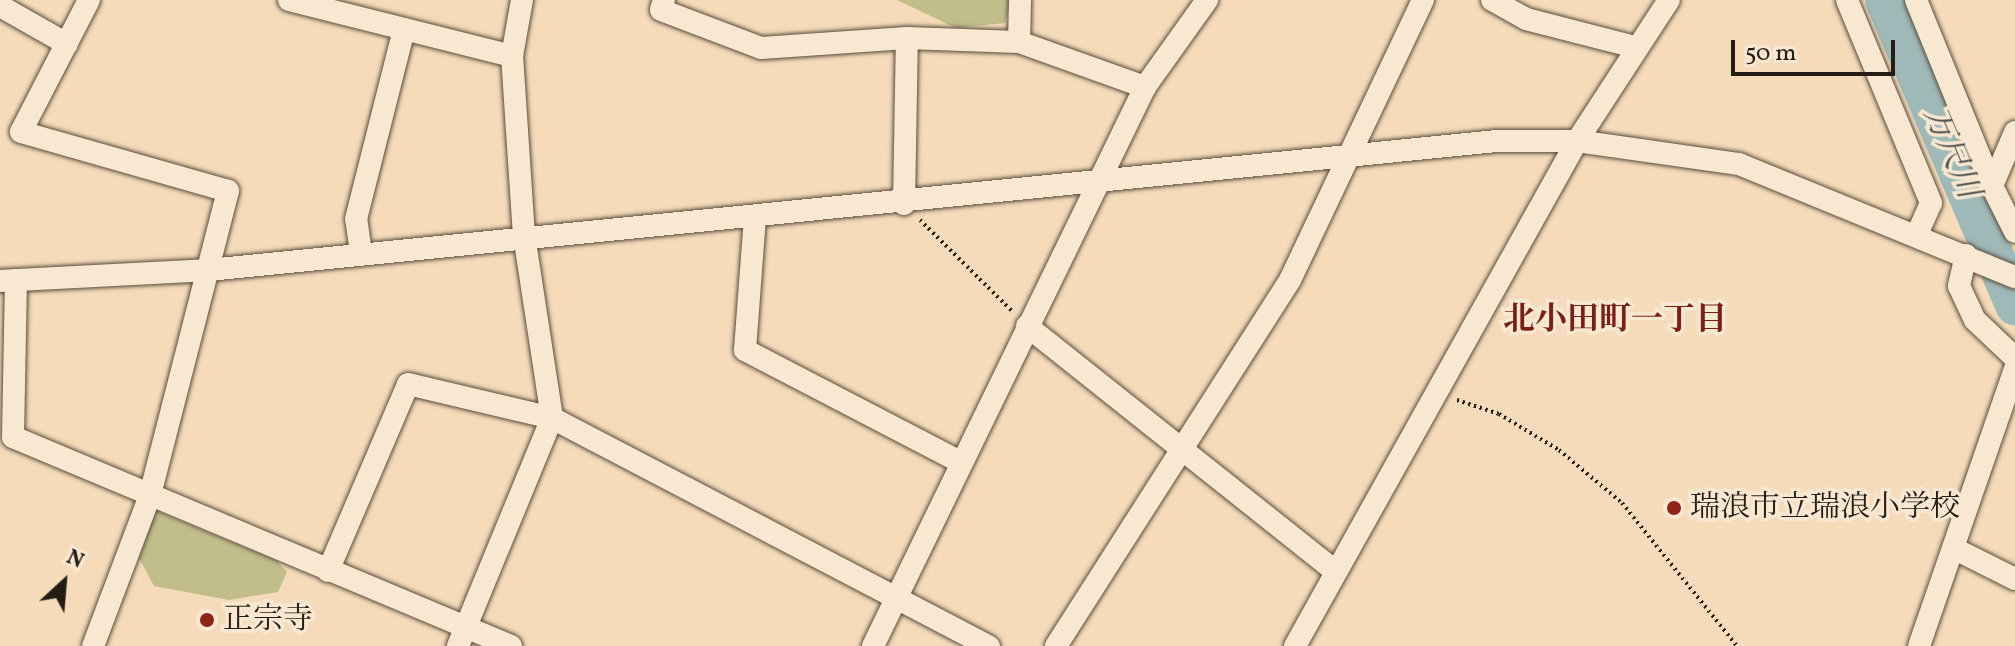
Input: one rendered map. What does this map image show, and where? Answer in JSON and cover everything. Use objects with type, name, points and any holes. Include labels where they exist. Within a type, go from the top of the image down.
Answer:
[{"type":"street","points":[[89,0],[67,44],[11,130],[228,191],[149,498],[93,646]]},
{"type":"street","points":[[289,0],[512,56]]},
{"type":"street","points":[[462,637],[552,418],[524,236],[512,56],[522,0]]},
{"type":"street","points":[[664,0],[661,10],[761,48],[907,38],[1019,42],[1145,87]]},
{"type":"street","points":[[1019,42],[1020,0]]},
{"type":"street","points":[[873,646],[890,599],[1145,87],[1207,0]]},
{"type":"street","points":[[1056,646],[1290,280],[1342,160],[1423,0]]},
{"type":"street","points":[[1492,0],[1526,19],[1635,47]]},
{"type":"street","points":[[1295,646],[1577,141],[1635,47],[1669,0]]},
{"type":"street","points":[[1847,0],[1931,203],[1917,234]]},
{"type":"street","points":[[1916,0],[1992,186],[2015,232]]},
{"type":"street","points":[[0,6],[67,44]]},
{"type":"street","points":[[361,253],[356,219],[404,29]]},
{"type":"street","points":[[904,204],[907,38]]},
{"type":"street","points":[[1992,186],[2015,132]]},
{"type":"street","points":[[511,646],[462,637],[328,571],[149,498],[13,437],[8,280],[209,270],[524,236],[1095,186],[1496,141],[1577,141],[1739,164],[1917,234],[2015,277]]},
{"type":"street","points":[[755,217],[745,350],[960,462]]},
{"type":"street","points":[[1966,255],[1959,286],[1975,320],[2015,358]]},
{"type":"street","points":[[1027,326],[1335,571]]},
{"type":"street","points":[[1919,646],[2015,369]]},
{"type":"street","points":[[328,571],[408,384],[552,418],[890,599],[989,646]]},
{"type":"street","points":[[1953,548],[2015,579]]},
{"type":"path","points":[[904,204],[1027,326]]},
{"type":"path","points":[[1436,393],[1499,414],[1580,467],[1622,503],[1737,646]]},
{"type":"shaded area","points":[[897,0],[1011,0],[1005,23],[956,28]]},
{"type":"shaded area","points":[[154,510],[277,561],[287,572],[278,592],[229,600],[154,586],[139,558]]},
{"type":"waterway","name":"万尺川","points":[[1885,0],[2015,305]]},
{"type":"place","name":"瑞浪市立瑞浪小学校","points":[[1674,508]]},
{"type":"place","name":"正宗寺","points":[[207,620]]},
{"type":"district","name":"北小田町一丁目","points":[[1615,321]]}]
